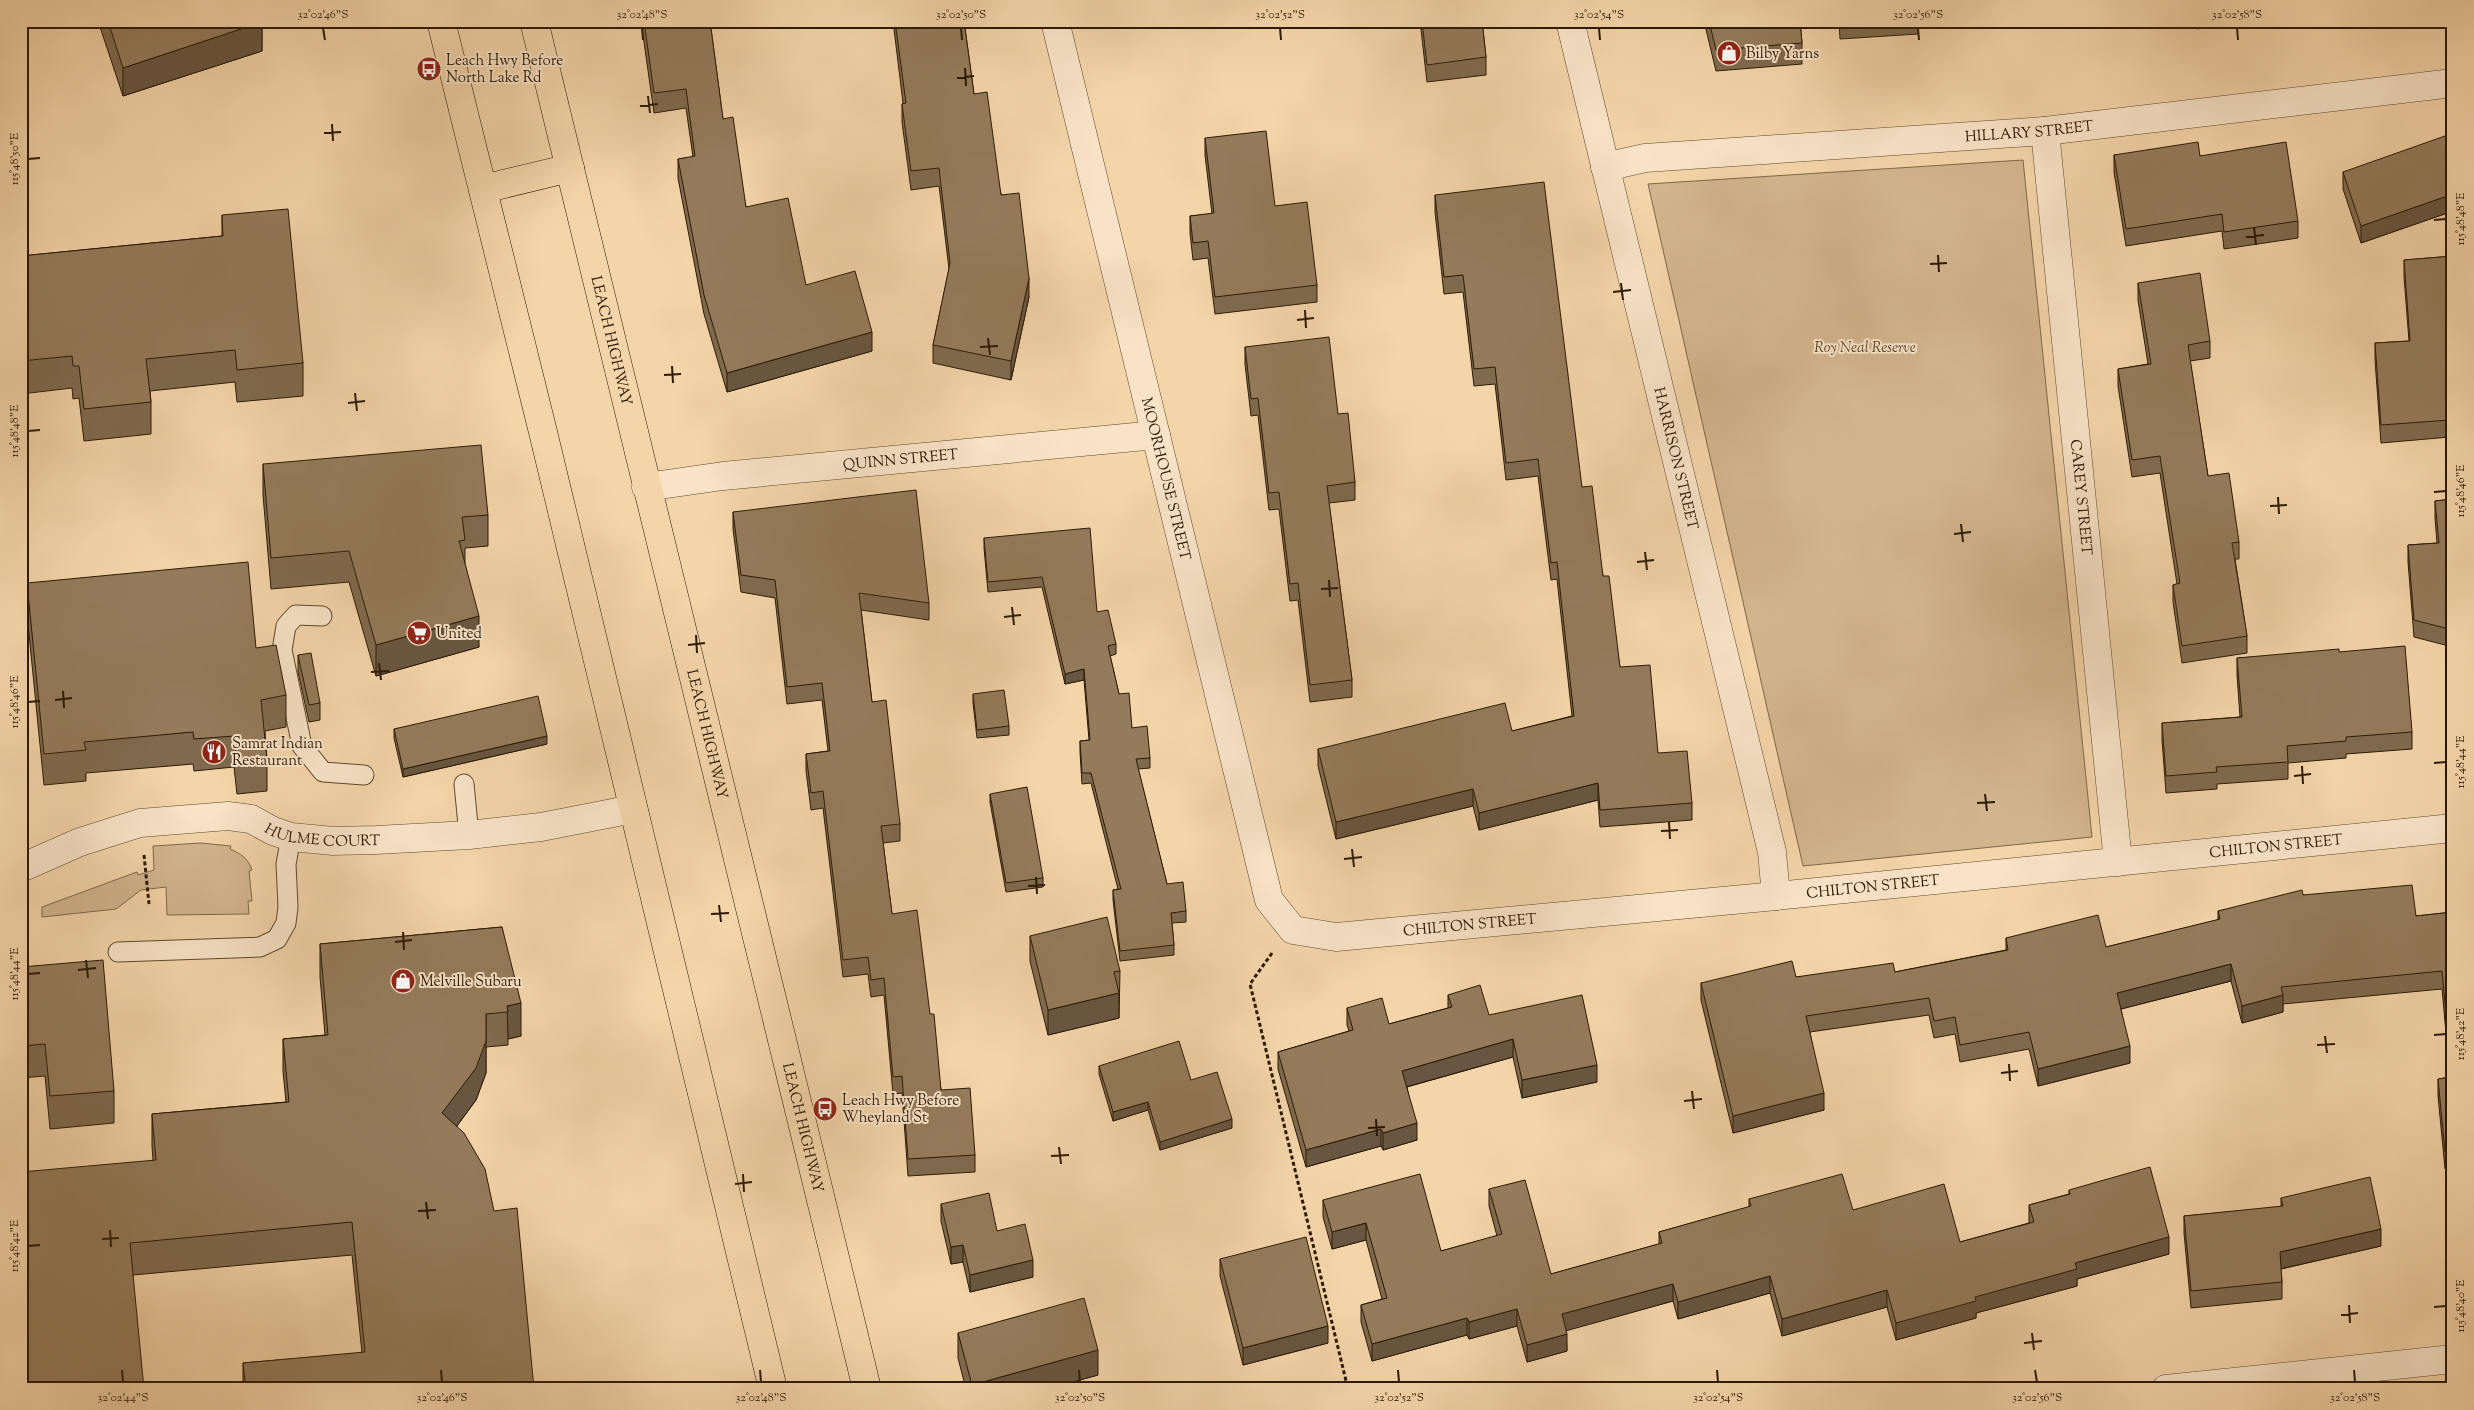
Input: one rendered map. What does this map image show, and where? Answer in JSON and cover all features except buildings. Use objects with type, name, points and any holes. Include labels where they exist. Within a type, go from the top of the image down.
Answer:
[{"type":"highway","points":[[442,21],[773,1389]]},
{"type":"highway","name":"LEACH HIGHWAY","points":[[534,21],[867,1389]]},
{"type":"highway","points":[[483,189],[570,168]]},
{"type":"street","name":"MOORHOUSE STREET","points":[[1055,21],[1269,900],[1293,930]]},
{"type":"street","name":"HARRISON STREET","points":[[1570,21],[1772,852],[1776,896]]},
{"type":"street","name":"HILLARY STREET","points":[[1605,167],[1645,158],[2045,131],[2453,83]]},
{"type":"street","name":"CAREY STREET","points":[[2045,131],[2118,862]]},
{"type":"street","name":"QUINN STREET","points":[[646,487],[723,476],[1156,435]]},
{"type":"street","name":"HULME COURT","points":[[21,868],[80,842],[140,823],[228,816],[251,819],[273,831],[291,837],[333,841],[376,840],[469,835],[542,827],[633,809]]},
{"type":"street","name":"CHILTON STREET","points":[[1293,930],[1336,937],[1776,896],[2453,828]]},
{"type":"street","points":[[2166,1389],[2453,1359]]},
{"type":"lane","points":[[322,616],[296,615],[286,626],[284,634],[282,650],[302,746],[323,772],[364,776]]},
{"type":"lane","points":[[464,784],[469,835]]},
{"type":"lane","points":[[118,952],[260,947],[278,939],[288,913],[286,864],[291,837]]},
{"type":"path","points":[[144,860],[148,904]]},
{"type":"path","points":[[1293,930],[1267,958],[1250,984],[1348,1389]]},
{"type":"green space","name":"Roy Neal Reserve","points":[[2023,160],[2092,837],[1803,866],[1648,184]]},
{"type":"green space","points":[[201,843],[231,846],[230,849],[246,859],[252,870],[249,871],[252,901],[248,901],[249,914],[167,915],[166,887],[141,890],[116,909],[42,917],[42,907],[137,872],[138,875],[154,870],[153,846]]},
{"type":"place","name":"Bilby Yarns","points":[[1729,53]]},
{"type":"place","name":"Leach Hwy Before North Lake Rd","points":[[429,69]]},
{"type":"place","name":"United","points":[[419,633]]},
{"type":"place","name":"Samrat Indian Restaurant","points":[[214,752]]},
{"type":"place","name":"Melville Subaru","points":[[403,981]]},
{"type":"place","name":"Leach Hwy Before Wheyland St","points":[[825,1109]]}]
